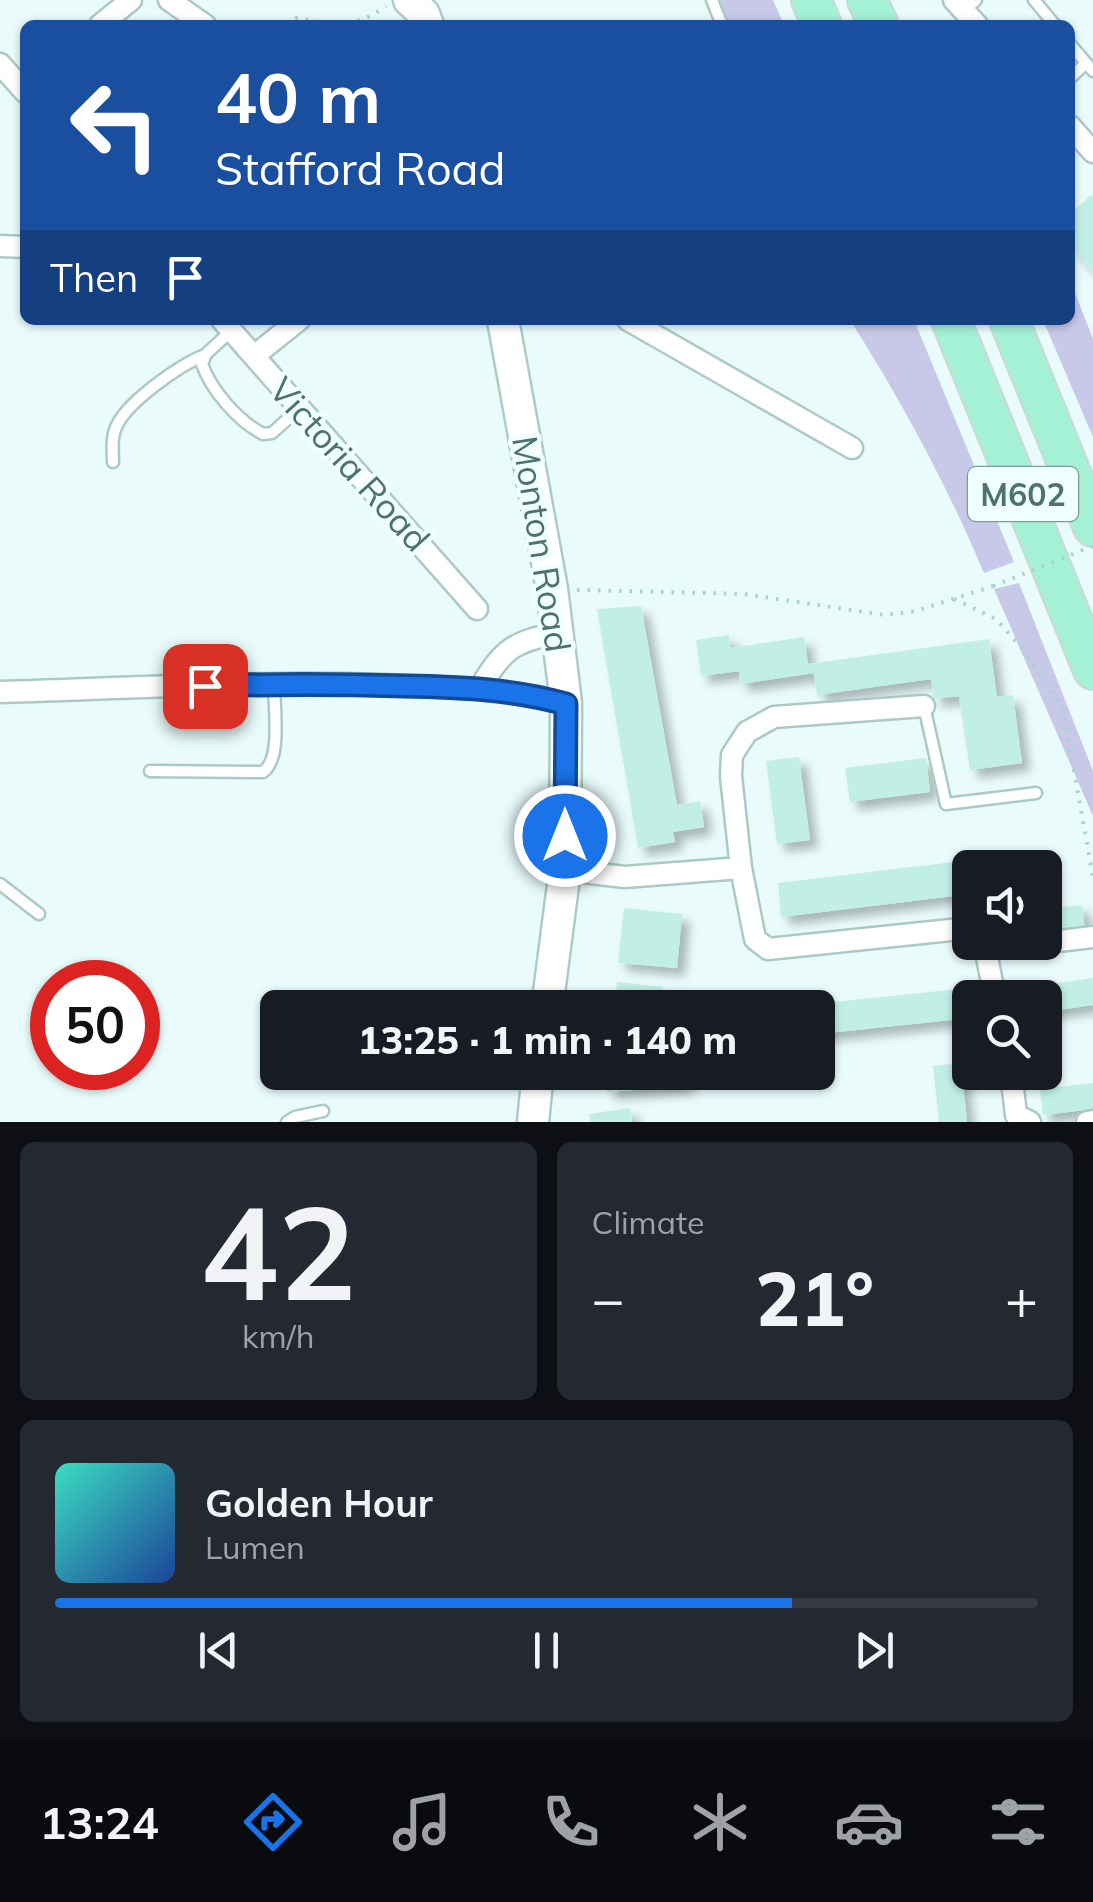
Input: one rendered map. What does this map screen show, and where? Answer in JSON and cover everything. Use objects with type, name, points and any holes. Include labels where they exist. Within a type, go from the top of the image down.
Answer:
[{"type":"highway","name":"M602","points":[[953,325],[1093,670]]},
{"type":"highway","name":"M602","points":[[1011,325],[1093,528]]},
{"type":"main road","name":"Monton Road","points":[[504,325],[552,589],[566,704],[565,870],[549,990]]},
{"type":"main road","points":[[533,1122],[536,1090]]},
{"type":"street","points":[[106,20],[131,0]]},
{"type":"street","points":[[169,0],[198,20]]},
{"type":"street","points":[[0,64],[20,86]]},
{"type":"street","points":[[1075,132],[1093,152]]},
{"type":"street","name":"Victoria Road","points":[[227,325],[478,608]]},
{"type":"street","points":[[254,356],[293,325]]},
{"type":"street","points":[[637,325],[852,448]]},
{"type":"street","points":[[480,688],[496,660],[522,640],[559,633]]},
{"type":"street","points":[[0,692],[274,684],[480,688],[566,704]]},
{"type":"street","points":[[924,706],[774,717],[747,732],[732,755],[731,776],[741,868],[755,940],[768,950],[952,930]]},
{"type":"street","points":[[565,870],[626,877],[741,868]]},
{"type":"street","points":[[1062,941],[1093,937]]},
{"type":"street","points":[[1013,1090],[1016,1115],[1030,1122]]},
{"type":"lane","points":[[1034,0],[1050,20]]},
{"type":"lane","points":[[227,325],[206,354],[202,364],[206,377],[252,428],[263,434],[272,433],[300,408]]},
{"type":"lane","points":[[113,462],[115,427],[124,414],[175,370],[206,354]]},
{"type":"lane","points":[[150,771],[263,772],[270,768],[274,754],[274,684]]},
{"type":"lane","points":[[924,706],[946,804],[1036,793]]},
{"type":"lane","points":[[1,888],[39,914]]},
{"type":"lane","points":[[287,1122],[323,1111]]},
{"type":"path","points":[[366,20],[394,0]]},
{"type":"path","points":[[552,589],[744,594],[885,615],[916,611],[954,599],[1093,546]]},
{"type":"path","points":[[954,599],[996,619],[1026,654],[1063,710],[1093,877]]},
{"type":"shaded area","points":[[720,0],[773,0],[782,20],[727,20]]},
{"type":"shaded area","points":[[1075,293],[1093,339],[1093,437],[1045,325],[1075,325]]},
{"type":"shaded area","points":[[853,325],[916,325],[1014,562],[984,573],[955,508]]},
{"type":"shaded area","points":[[1019,583],[1093,771],[1093,816],[994,589]]},
{"type":"building","points":[[1093,197],[1093,271],[1075,251],[1075,209]]},
{"type":"building","points":[[641,606],[677,805],[700,801],[704,827],[673,832],[675,842],[638,848],[597,609]]},
{"type":"building","points":[[729,635],[730,648],[804,637],[808,664],[989,639],[997,697],[1013,695],[1022,763],[970,770],[959,696],[934,699],[931,679],[817,695],[814,673],[740,684],[739,671],[701,676],[696,640]]},
{"type":"building","points":[[799,757],[810,840],[777,844],[766,761]]},
{"type":"building","points":[[926,758],[930,792],[850,802],[845,768]]},
{"type":"building","points":[[952,862],[952,896],[781,917],[778,883]]},
{"type":"building","points":[[1082,905],[1085,929],[1062,932],[1062,907]]},
{"type":"building","points":[[624,908],[682,914],[677,968],[618,963]]},
{"type":"building","points":[[1093,978],[1093,1005],[1062,1010],[1062,982]]},
{"type":"building","points":[[617,982],[662,987],[662,990],[616,990]]},
{"type":"building","points":[[952,990],[952,1020],[835,1032],[835,1002]]},
{"type":"building","points":[[952,1064],[952,1090],[964,1090],[967,1122],[939,1122],[933,1066]]},
{"type":"building","points":[[1093,1083],[1093,1109],[1043,1115],[1040,1090],[1062,1090],[1062,1087]]},
{"type":"building","points":[[630,1108],[632,1122],[591,1122],[589,1114]]},
{"type":"route","points":[[205,686],[313,683],[480,688],[566,704],[565,836]]}]
